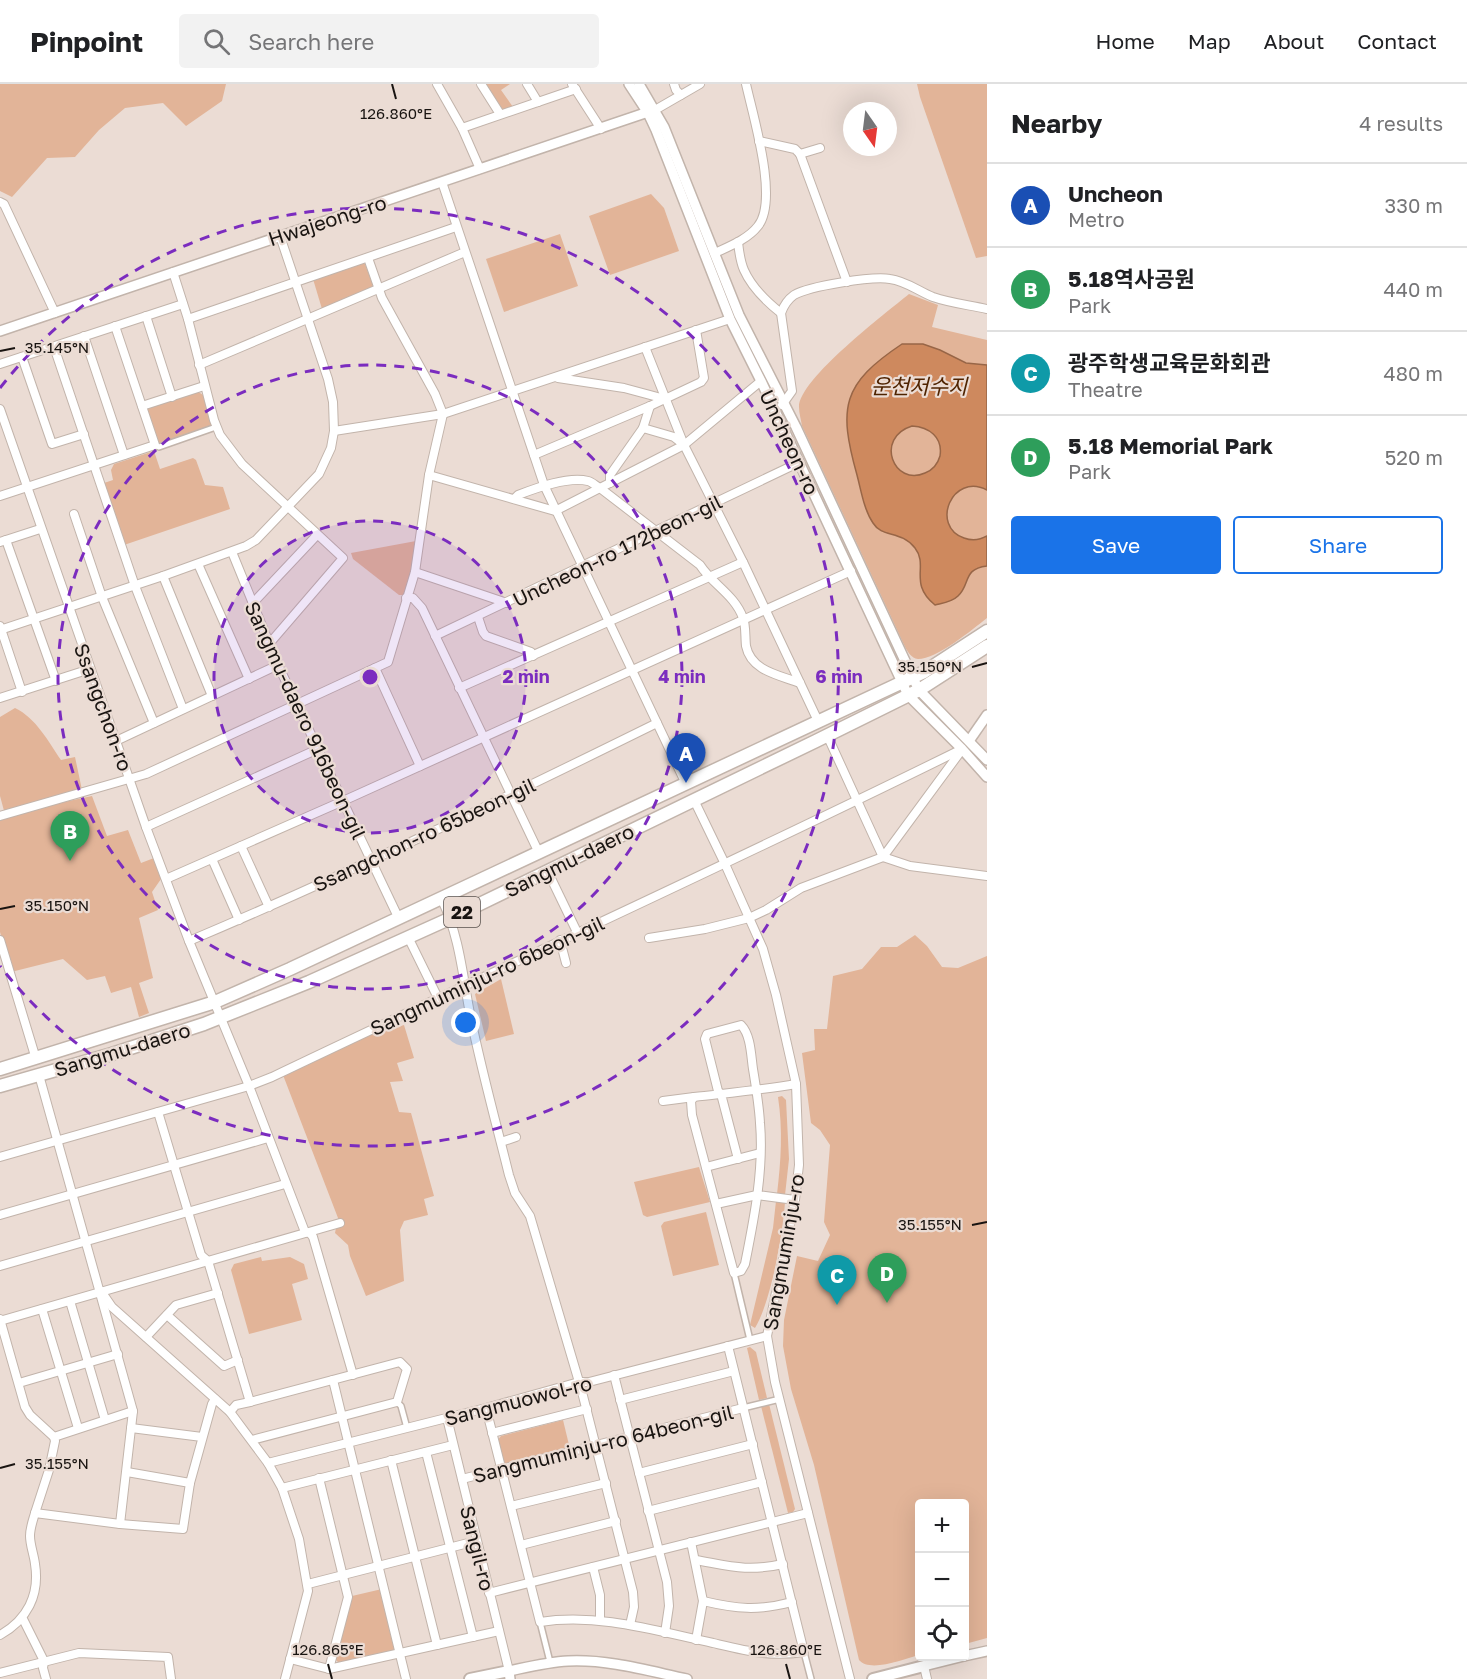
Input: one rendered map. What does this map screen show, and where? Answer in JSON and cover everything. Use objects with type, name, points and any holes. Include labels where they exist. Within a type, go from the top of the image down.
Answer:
[{"type":"main road","name":"Sangmu-daero","points":[[0,1069],[215,1002],[442,900],[907,680],[937,664],[987,631]]},
{"type":"main road","name":"Sangmu-daero","points":[[0,1086],[112,1054],[220,1018],[302,985],[451,918],[827,735],[913,692],[987,646]]},
{"type":"main road","points":[[873,1679],[924,1666]]},
{"type":"main road","points":[[470,1679],[509,1675]]},
{"type":"street","points":[[437,84],[462,128],[480,169]]},
{"type":"street","points":[[482,84],[500,114]]},
{"type":"street","points":[[527,84],[538,102]]},
{"type":"street","name":"Uncheon-ro","points":[[629,84],[652,111],[730,319],[798,463],[913,692],[987,777]]},
{"type":"street","name":"Uncheon-ro","points":[[639,84],[715,253],[740,315],[783,403],[907,680]]},
{"type":"street","points":[[674,84],[681,95]]},
{"type":"street","points":[[652,111],[700,84]]},
{"type":"street","points":[[715,253],[738,242],[758,227],[764,215],[768,194],[746,84]]},
{"type":"street","points":[[462,128],[574,87],[601,129]]},
{"type":"street","name":"Hwajeong-ro","points":[[0,332],[652,111]]},
{"type":"street","points":[[759,141],[795,149],[800,154],[847,282]]},
{"type":"street","points":[[800,154],[820,148]]},
{"type":"street","points":[[442,182],[544,485],[686,784]]},
{"type":"street","points":[[0,202],[4,204],[55,313]]},
{"type":"street","points":[[188,319],[456,227]]},
{"type":"street","points":[[22,692],[0,628],[102,597],[232,552],[256,540],[319,474],[331,448],[334,431],[332,398],[280,236]]},
{"type":"street","points":[[738,242],[742,266],[748,277],[772,307],[781,313]]},
{"type":"street","points":[[199,365],[465,252]]},
{"type":"street","points":[[0,816],[146,774],[388,662],[415,572],[429,475],[443,414],[435,394],[378,289],[368,258]]},
{"type":"street","points":[[173,272],[188,319],[216,427],[230,451],[343,558],[269,644]]},
{"type":"street","points":[[775,414],[792,391],[781,313],[784,305],[795,295],[847,282],[872,278],[889,279],[901,281],[933,297],[987,309]]},
{"type":"street","points":[[0,364],[183,304]]},
{"type":"street","points":[[146,316],[172,397]]},
{"type":"street","points":[[334,431],[443,414],[513,393],[730,319]]},
{"type":"street","points":[[115,326],[155,445]]},
{"type":"street","points":[[534,455],[697,385],[704,378],[696,330]]},
{"type":"street","points":[[84,336],[124,455]]},
{"type":"street","points":[[54,346],[135,586],[183,709]]},
{"type":"street","points":[[645,347],[684,445],[743,562],[818,721]]},
{"type":"street","points":[[22,357],[52,444],[84,434]]},
{"type":"street","points":[[556,377],[624,388],[665,399]]},
{"type":"street","points":[[429,475],[555,512],[684,445],[761,381]]},
{"type":"street","points":[[142,406],[204,386]]},
{"type":"street","points":[[610,483],[610,475],[643,428],[650,406]]},
{"type":"street","name":"Ssangchon-ro","points":[[0,409],[68,608],[189,941],[249,1086],[305,1232],[310,1233],[313,1237],[353,1375]]},
{"type":"street","points":[[0,496],[216,427]]},
{"type":"street","points":[[643,428],[674,437],[684,445]]},
{"type":"street","name":"Uncheon-ro 172beon-gil","points":[[435,636],[798,463]]},
{"type":"street","points":[[514,499],[518,495],[544,485],[577,480],[588,481],[600,488],[700,565],[708,578],[723,588],[744,619],[749,655],[756,666],[800,683]]},
{"type":"street","points":[[74,514],[102,597],[154,723]]},
{"type":"street","points":[[40,529],[3,541],[56,681]]},
{"type":"street","points":[[252,604],[317,535]]},
{"type":"street","name":"Sangmu-daero 916beon-gil","points":[[232,552],[278,665],[399,919]]},
{"type":"street","points":[[459,688],[743,562]]},
{"type":"street","points":[[198,564],[249,679]]},
{"type":"street","points":[[166,879],[851,571]]},
{"type":"street","points":[[415,572],[507,603]]},
{"type":"street","points":[[163,576],[212,696]]},
{"type":"street","points":[[406,598],[413,598],[418,602],[539,853]]},
{"type":"street","points":[[478,617],[486,636],[531,652],[533,656]]},
{"type":"street","points":[[116,741],[278,665]]},
{"type":"street","points":[[375,668],[420,766]]},
{"type":"street","points":[[0,698],[90,669]]},
{"type":"street","name":"Uncheon-ro","points":[[913,692],[969,741],[987,760]]},
{"type":"street","points":[[969,741],[987,715]]},
{"type":"street","name":"Ssangchon-ro 65beon-gil","points":[[189,941],[371,860],[657,723]]},
{"type":"street","points":[[827,735],[884,857],[910,866],[987,876]]},
{"type":"street","points":[[146,827],[318,749]]},
{"type":"street","points":[[649,938],[705,929],[749,918],[801,888],[884,857],[962,749]]},
{"type":"street","name":"Sangmuminju-ro 6beon-gil","points":[[0,1157],[249,1086],[272,1077],[858,801],[962,749]]},
{"type":"street","name":"Sangmuminju-ro","points":[[694,800],[725,864],[770,971],[796,1084],[799,1165],[795,1200],[767,1336],[780,1399],[850,1679]]},
{"type":"street","points":[[241,846],[269,907]]},
{"type":"street","points":[[212,859],[239,920]]},
{"type":"street","points":[[547,870],[577,932]]},
{"type":"street","points":[[442,900],[451,918],[478,1054],[512,1184],[530,1216],[597,1445],[633,1592],[634,1607],[630,1625]]},
{"type":"street","points":[[408,937],[438,998]]},
{"type":"street","points":[[0,940],[36,1059]]},
{"type":"street","points":[[560,940],[566,963]]},
{"type":"street","points":[[734,1273],[741,1270],[745,1264],[757,1195],[760,1154],[760,1125],[751,1054],[745,1029],[741,1025],[712,1032],[707,1034],[705,1039],[738,1159]]},
{"type":"street","points":[[39,1075],[133,1411],[120,1524]]},
{"type":"street","points":[[663,1101],[756,1091],[796,1084]]},
{"type":"street","points":[[694,1097],[691,1101],[692,1115],[750,1341]]},
{"type":"street","points":[[158,1112],[201,1255],[208,1261],[250,1402]]},
{"type":"street","points":[[501,1142],[516,1137]]},
{"type":"street","points":[[0,1215],[268,1138]]},
{"type":"street","points":[[706,1167],[760,1154]]},
{"type":"street","points":[[0,1266],[285,1184]]},
{"type":"street","points":[[716,1204],[757,1195],[795,1200]]},
{"type":"street","points":[[0,1635],[22,1619],[35,1590],[35,1566],[30,1537],[54,1452],[54,1437],[30,1415],[25,1407],[0,1320],[340,1223]]},
{"type":"street","points":[[101,1291],[112,1307],[230,1412],[268,1463],[282,1488],[299,1539],[308,1584],[285,1679]]},
{"type":"street","points":[[146,1337],[176,1305],[218,1293]]},
{"type":"street","points":[[70,1301],[105,1420]]},
{"type":"street","points":[[42,1309],[78,1428]]},
{"type":"street","points":[[167,1315],[224,1366],[238,1360]]},
{"type":"street","name":"Sangmuowol-ro","points":[[268,1463],[767,1336]]},
{"type":"street","points":[[728,1346],[811,1679]]},
{"type":"street","points":[[18,1383],[118,1354]]},
{"type":"street","points":[[230,1412],[236,1405],[400,1362],[407,1369],[397,1402]]},
{"type":"street","points":[[620,1400],[734,1371]]},
{"type":"street","points":[[614,1375],[669,1595],[665,1633]]},
{"type":"street","points":[[333,1380],[406,1679]]},
{"type":"street","points":[[35,1513],[120,1524],[183,1529],[190,1483],[215,1399]]},
{"type":"street","points":[[744,1408],[780,1399]]},
{"type":"street","points":[[252,1440],[397,1402]]},
{"type":"street","points":[[397,1402],[401,1406],[406,1428]]},
{"type":"street","points":[[486,1408],[549,1662]]},
{"type":"street","name":"Sangmuminju-ro 64beon-gil","points":[[462,1479],[744,1408]]},
{"type":"street","points":[[492,1433],[587,1409]]},
{"type":"street","points":[[54,1437],[133,1411]]},
{"type":"street","name":"Sangil-ro","points":[[447,1418],[509,1675]]},
{"type":"street","points":[[131,1428],[202,1437]]},
{"type":"street","points":[[639,1473],[753,1444]]},
{"type":"street","points":[[282,1488],[453,1445]]},
{"type":"street","points":[[426,1452],[473,1637]]},
{"type":"street","points":[[391,1460],[437,1645]]},
{"type":"street","points":[[127,1472],[190,1483]]},
{"type":"street","points":[[319,1478],[348,1597],[329,1669]]},
{"type":"street","points":[[648,1511],[762,1482]]},
{"type":"street","points":[[511,1506],[606,1483]]},
{"type":"street","points":[[489,1593],[808,1513]]},
{"type":"street","points":[[521,1545],[616,1521]]},
{"type":"street","points":[[308,1584],[476,1541]]},
{"type":"street","points":[[691,1542],[703,1601],[696,1640]]},
{"type":"street","points":[[696,1560],[744,1569],[761,1569],[783,1564]]},
{"type":"street","points":[[593,1567],[600,1594],[600,1619]]},
{"type":"street","points":[[703,1601],[742,1609],[771,1608],[792,1602]]},
{"type":"street","points":[[22,1619],[44,1660],[43,1668],[46,1679]]},
{"type":"street","points":[[540,1622],[561,1619],[600,1619],[769,1655],[804,1652]]},
{"type":"street","points":[[290,1659],[329,1669],[499,1631]]},
{"type":"street","points":[[969,1655],[987,1651]]},
{"type":"street","points":[[0,1673],[44,1660],[85,1652],[168,1657],[171,1679]]},
{"type":"street","points":[[509,1675],[549,1662],[595,1661],[687,1679]]},
{"type":"street","points":[[927,1679],[924,1666],[944,1661]]},
{"type":"shaded area","points":[[0,84],[226,84],[222,101],[186,126],[163,103],[125,108],[99,130],[75,157],[47,158],[12,197],[0,191]]},
{"type":"shaded area","points":[[486,84],[510,84],[501,90],[513,107],[503,110]]},
{"type":"shaded area","points":[[917,84],[987,84],[987,256],[976,258]]},
{"type":"shaded area","points":[[651,194],[664,208],[679,251],[610,275],[589,216]]},
{"type":"shaded area","points":[[560,234],[578,286],[504,312],[486,259]]},
{"type":"shaded area","points":[[362,262],[365,264],[373,285],[370,289],[322,309],[313,279]]},
{"type":"shaded area","points":[[909,294],[938,305],[932,327],[987,340],[987,618],[944,649],[926,658],[918,659],[912,656],[905,647],[802,426],[799,407],[803,395],[813,380],[828,364]]},
{"type":"shaded area","points":[[197,391],[203,395],[212,427],[158,445],[146,410],[148,406]]},
{"type":"shaded area","points":[[154,451],[160,469],[193,458],[196,460],[205,485],[223,487],[230,509],[124,545],[104,483],[113,480],[111,470],[114,464]]},
{"type":"shaded area","points":[[416,541],[413,568],[404,595],[399,595],[353,559],[351,553]]},
{"type":"shaded area","points":[[15,708],[35,724],[61,760],[75,757],[82,790],[62,796],[64,802],[92,796],[107,836],[128,830],[141,863],[154,858],[161,879],[152,892],[158,910],[139,918],[153,978],[139,983],[149,1013],[139,1017],[131,987],[111,993],[105,976],[87,980],[63,959],[11,972],[0,932],[0,820],[6,818],[0,796],[0,717]]},
{"type":"shaded area","points":[[915,935],[927,946],[942,967],[958,968],[987,956],[987,1638],[969,1643],[969,1499],[915,1499],[915,1656],[888,1664],[871,1665],[859,1660],[814,1465],[791,1389],[783,1346],[784,1320],[797,1256],[818,1261],[830,1235],[824,1222],[830,1145],[820,1130],[811,1123],[802,1053],[815,1050],[814,1029],[827,1029],[833,976],[862,969],[881,947],[897,947]]},
{"type":"shaded area","points":[[501,979],[514,1034],[486,1041],[475,994]]},
{"type":"shaded area","points":[[404,1025],[414,1058],[397,1063],[403,1081],[390,1082],[399,1112],[411,1113],[434,1196],[424,1199],[428,1215],[404,1221],[400,1230],[404,1281],[366,1296],[348,1245],[335,1233],[338,1218],[283,1075],[385,1026],[387,1030]]},
{"type":"shaded area","points":[[782,1096],[786,1100],[789,1159],[785,1195],[777,1194],[781,1146],[778,1097]]},
{"type":"shaded area","points":[[699,1167],[710,1202],[647,1217],[643,1215],[634,1182]]},
{"type":"shaded area","points":[[776,1201],[785,1202],[782,1231],[771,1285],[755,1328],[750,1325],[773,1228]]},
{"type":"shaded area","points":[[706,1212],[719,1265],[673,1276],[661,1226],[664,1222]]},
{"type":"shaded area","points":[[261,1257],[262,1261],[290,1257],[304,1264],[308,1279],[292,1284],[302,1320],[249,1334],[231,1270],[234,1264]]},
{"type":"shaded area","points":[[750,1347],[756,1352],[767,1398],[759,1400],[747,1348]]},
{"type":"shaded area","points":[[769,1404],[795,1509],[788,1513],[761,1406]]},
{"type":"shaded area","points":[[563,1420],[570,1449],[508,1465],[503,1462],[497,1441],[501,1436]]},
{"type":"shaded area","points":[[382,1589],[395,1647],[393,1651],[340,1664],[335,1659],[352,1596]]},
{"type":"water","name":"운천저수지","points":[[902,344],[923,344],[966,363],[987,365],[987,490],[975,486],[964,488],[955,494],[947,513],[948,523],[954,532],[964,538],[976,540],[987,536],[987,566],[974,570],[958,596],[944,603],[935,605],[922,589],[919,555],[915,548],[910,542],[877,528],[867,512],[861,493],[851,451],[847,414],[856,385],[882,358]],"holes":[[[912,426],[934,434],[939,443],[940,456],[930,470],[914,475],[905,473],[897,467],[891,450],[900,432]]]},
{"type":"place","name":"Uncheon","points":[[686,783]]},
{"type":"place","name":"5.18역사공원","points":[[70,861]]},
{"type":"place","name":"5.18 Memorial Park","points":[[887,1303]]},
{"type":"place","name":"광주학생교육문화회관","points":[[837,1305]]}]
